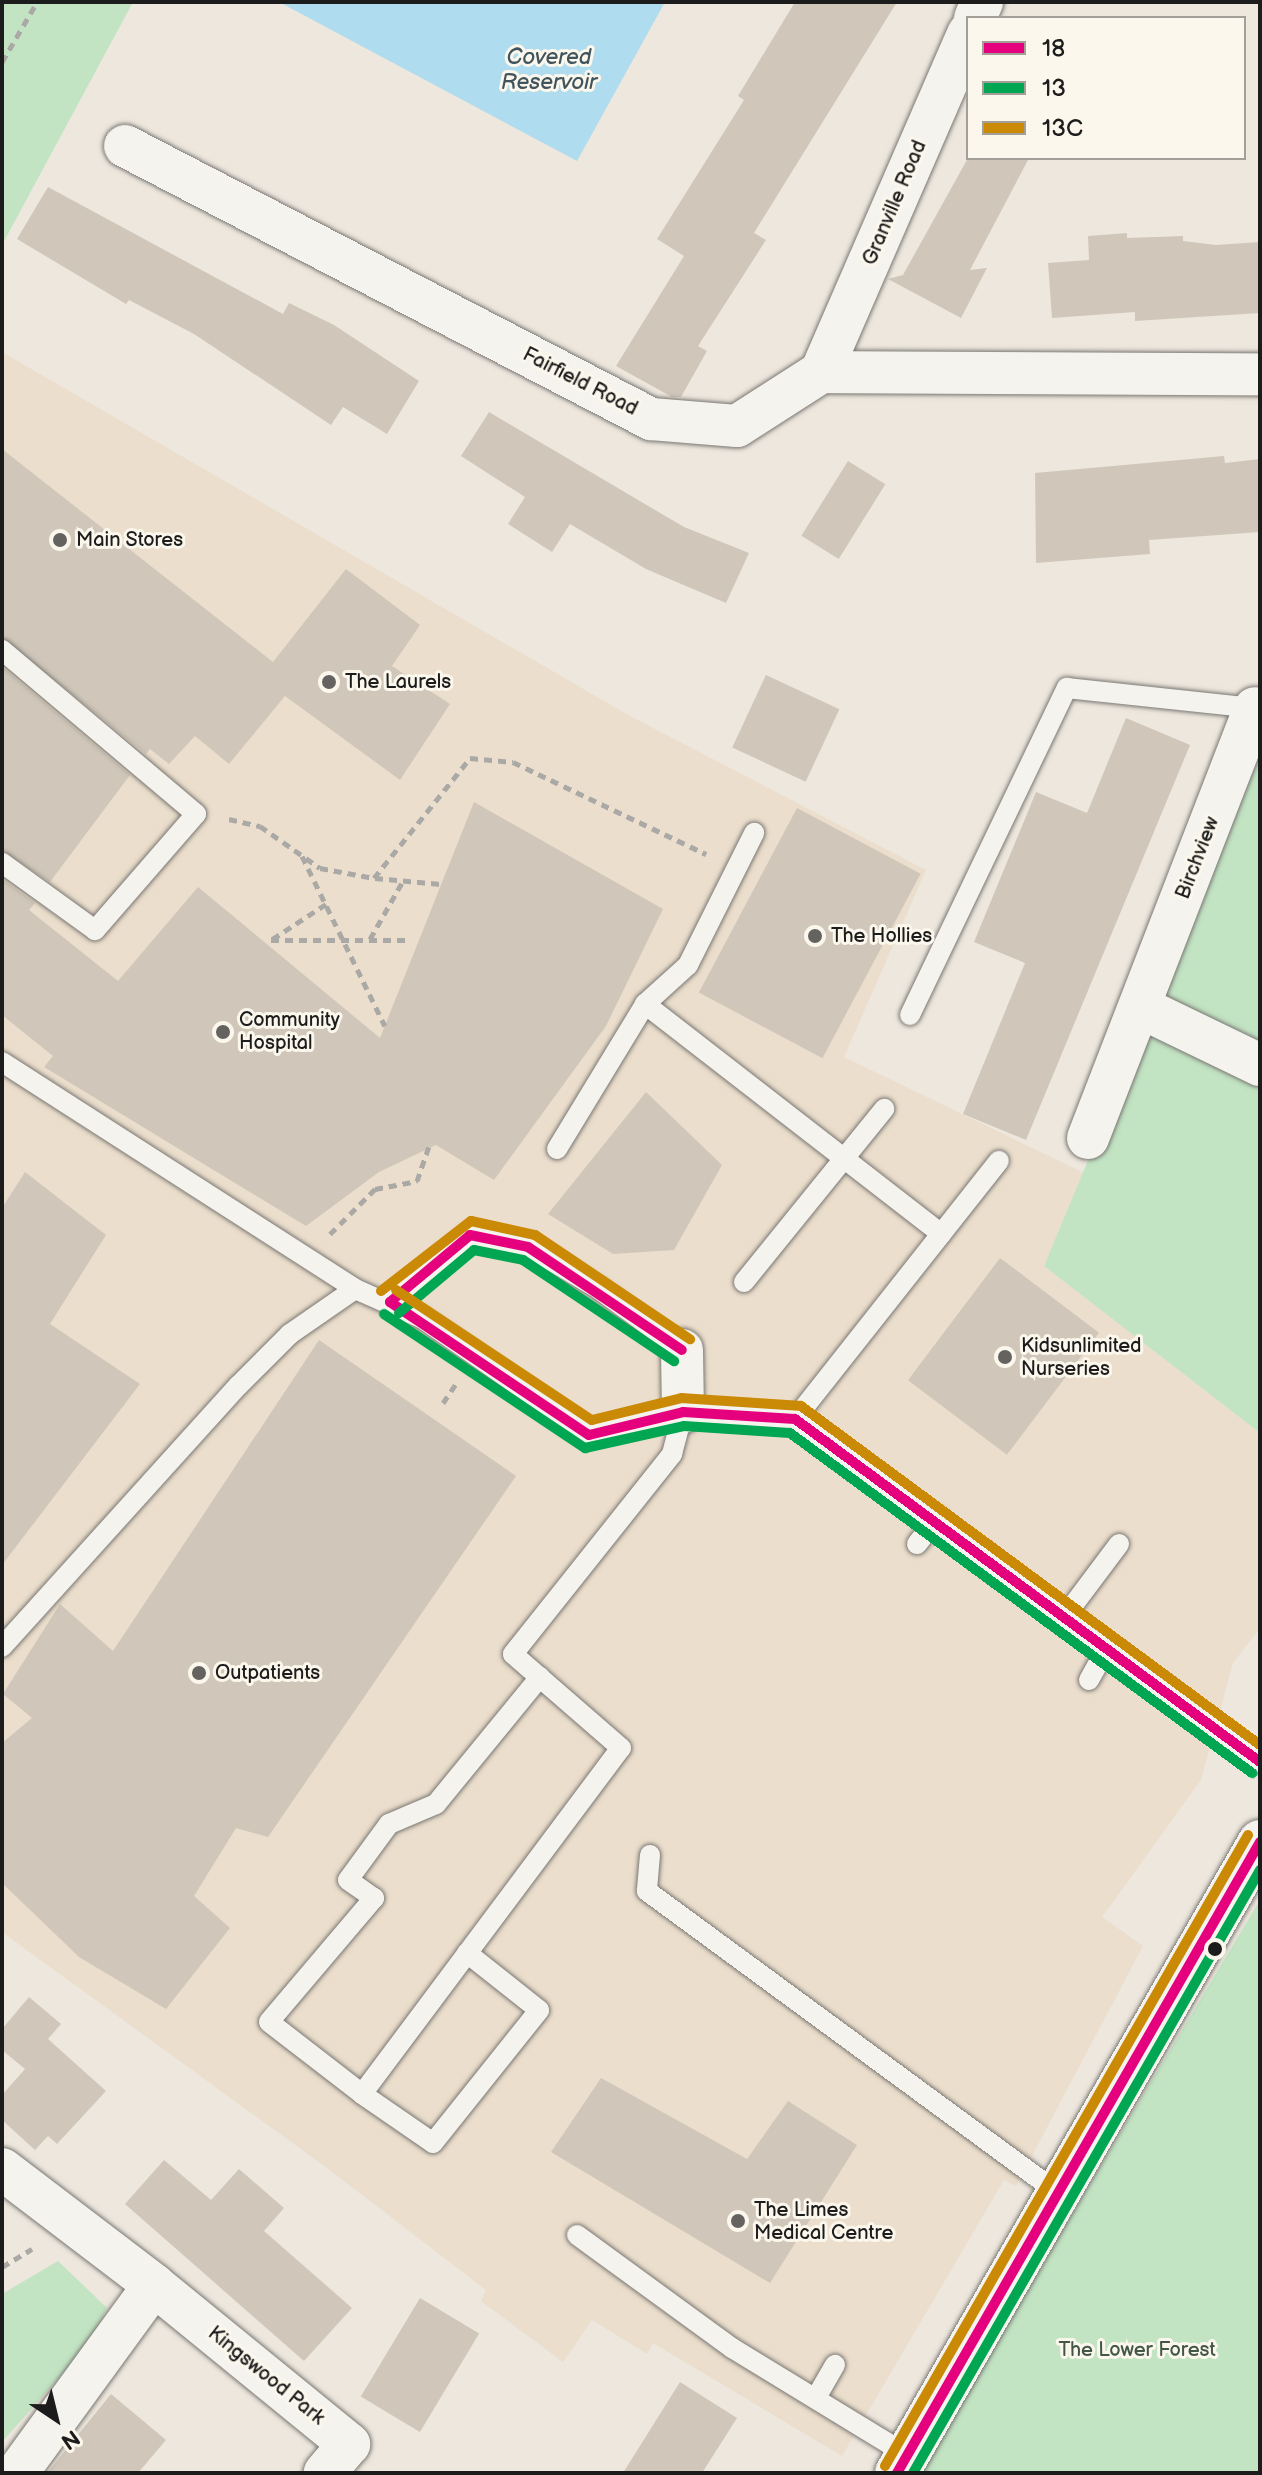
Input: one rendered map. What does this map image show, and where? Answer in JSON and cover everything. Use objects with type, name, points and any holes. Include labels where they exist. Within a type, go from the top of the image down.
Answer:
[{"type":"main road","points":[[902,2464],[1061,2195],[1260,1842]]},
{"type":"street","name":"Granville Road","points":[[821,372],[966,39]]},
{"type":"street","name":"Fairfield Road","points":[[125,146],[651,419],[737,426],[821,372]]},
{"type":"street","points":[[821,372],[1260,374]]},
{"type":"street","name":"Birchview","points":[[1088,1138],[1142,1008],[1255,708]]},
{"type":"street","points":[[1142,1008],[1260,1065]]},
{"type":"street","points":[[682,1350],[683,1412]]},
{"type":"street","name":"Kingswood Park","points":[[2,2169],[154,2285],[349,2444],[325,2473]]},
{"type":"street","points":[[17,2473],[154,2285]]},
{"type":"lane","points":[[2,650],[196,814],[95,930],[2,863]]},
{"type":"lane","points":[[910,1015],[1067,688],[1255,708]]},
{"type":"lane","points":[[557,1149],[645,1004],[688,965],[733,867],[754,833]]},
{"type":"lane","points":[[645,1004],[941,1234]]},
{"type":"lane","points":[[2,1062],[355,1289],[423,1319],[589,1435],[683,1412],[795,1419],[937,1518],[1260,1762]]},
{"type":"lane","points":[[744,1282],[884,1109]]},
{"type":"lane","points":[[795,1419],[999,1161]]},
{"type":"lane","points":[[390,1302],[470,1235],[528,1247],[600,1290],[682,1350]]},
{"type":"lane","points":[[2,1647],[238,1386],[290,1334],[355,1289]]},
{"type":"lane","points":[[362,2094],[621,1748],[513,1654],[672,1454],[683,1412]]},
{"type":"lane","points":[[917,1544],[937,1518]]},
{"type":"lane","points":[[1065,1616],[1119,1544]]},
{"type":"lane","points":[[1089,1680],[1107,1648]]},
{"type":"lane","points":[[467,1953],[539,2010],[433,2143],[362,2094],[269,2022],[374,1898],[348,1880],[389,1824],[436,1804],[540,1677]]},
{"type":"lane","points":[[650,1855],[647,1891],[1061,2195]]},
{"type":"lane","points":[[577,2235],[732,2348],[817,2396],[902,2464]]},
{"type":"lane","points":[[817,2396],[835,2365]]},
{"type":"path","points":[[2,62],[37,2]]},
{"type":"path","points":[[374,878],[470,758],[513,762],[733,867]]},
{"type":"path","points":[[196,814],[260,826],[320,868],[374,878],[441,884]]},
{"type":"path","points":[[302,855],[385,1026]]},
{"type":"path","points":[[370,940],[403,881]]},
{"type":"path","points":[[326,904],[271,940],[408,940]]},
{"type":"shaded area","points":[[2,352],[630,716],[926,870],[844,1057],[1086,1174],[1044,1266],[1260,1433],[1260,1628],[1233,1663],[1201,1780],[1102,1917],[1143,1946],[1016,2186],[1004,2180],[842,2456],[653,2343],[647,2354],[592,2320],[563,2362],[481,2301],[486,2290],[327,2168],[2,1932]]},
{"type":"green space","points":[[2,2],[133,2],[2,245]]},
{"type":"green space","points":[[1260,748],[1260,1433],[1044,1266]]},
{"type":"green space","name":"The Lower Forest","points":[[1260,1900],[1260,2473],[919,2473],[1140,2100]]},
{"type":"green space","points":[[58,2261],[107,2308],[89,2344],[2,2442],[2,2294]]},
{"type":"water","name":"Covered Reservoir","points":[[279,2],[665,2],[577,161]]},
{"type":"building","points":[[795,2],[897,2],[754,233],[766,240],[698,346],[707,351],[681,397],[672,397],[616,366],[684,256],[657,239],[744,100],[738,96]]},
{"type":"building","points":[[967,160],[1028,160],[970,270],[987,268],[961,318],[888,279],[903,275]]},
{"type":"building","points":[[48,187],[283,314],[289,303],[334,325],[419,381],[387,434],[343,407],[331,425],[194,334],[129,300],[126,304],[17,239]]},
{"type":"building","points":[[1127,233],[1127,238],[1183,236],[1183,241],[1216,245],[1260,242],[1260,313],[1135,321],[1135,312],[1052,318],[1048,263],[1089,260],[1088,236]]},
{"type":"building","points":[[489,412],[684,527],[749,553],[726,603],[646,569],[570,524],[552,552],[508,524],[525,497],[461,456]]},
{"type":"building","name":"Main Stores","points":[[2,449],[273,662],[346,569],[420,625],[392,666],[450,704],[400,780],[285,696],[229,764],[195,736],[169,764],[150,749],[146,754],[2,637]]},
{"type":"building","points":[[1224,456],[1225,463],[1260,459],[1260,532],[1149,540],[1150,554],[1036,563],[1035,473]]},
{"type":"building","points":[[848,461],[885,484],[839,559],[801,536]]},
{"type":"building","points":[[2,667],[130,775],[50,882],[2,850]]},
{"type":"building","points":[[766,675],[839,709],[806,782],[732,748]]},
{"type":"building","points":[[1126,718],[1190,745],[1026,1140],[963,1114],[1025,963],[974,942],[1036,792],[1087,813]]},
{"type":"building","name":"Community Hospital","points":[[474,802],[663,909],[606,1026],[494,1180],[436,1145],[379,1172],[306,1226],[44,1067],[53,1056],[2,1015],[2,879],[35,903],[29,910],[118,981],[198,887],[380,1038]]},
{"type":"building","name":"The Hollies","points":[[797,808],[921,874],[822,1058],[699,993]]},
{"type":"building","points":[[646,1092],[722,1165],[674,1250],[613,1254],[548,1214]]},
{"type":"building","points":[[25,1172],[106,1235],[50,1324],[140,1384],[2,1565],[2,1208]]},
{"type":"building","name":"Kidsunlimited Nurseries","points":[[1000,1258],[1099,1333],[1007,1455],[908,1380]]},
{"type":"building","name":"Outpatients","points":[[319,1340],[516,1476],[268,1837],[236,1828],[194,1896],[230,1928],[166,2009],[79,1957],[2,1883],[2,1743],[32,1718],[3,1694],[60,1604],[113,1651]]},
{"type":"building","points":[[29,1997],[61,2024],[48,2039],[106,2091],[57,2144],[48,2136],[35,2150],[2,2120],[2,2095],[25,2069],[2,2050],[2,2029]]},
{"type":"building","name":"The Limes Medical Centre","points":[[601,2078],[747,2159],[788,2101],[857,2145],[770,2283],[551,2152]]},
{"type":"building","points":[[164,2160],[211,2200],[239,2169],[284,2208],[264,2231],[352,2308],[304,2361],[125,2204]]},
{"type":"building","points":[[420,2298],[479,2334],[420,2432],[361,2397]]},
{"type":"building","points":[[680,2382],[737,2418],[702,2473],[623,2473]]},
{"type":"building","points":[[111,2394],[166,2440],[138,2473],[47,2473]]},
{"type":"transit line","name":"13C","points":[[381,1291],[471,1221],[535,1235],[690,1339]]},
{"type":"transit line","name":"18","points":[[390,1302],[470,1235],[528,1247],[682,1350]]},
{"type":"transit line","name":"13","points":[[399,1313],[474,1250],[523,1260],[674,1361]]},
{"type":"transit line","name":"13C","points":[[396,1290],[592,1420],[682,1398],[801,1406],[1260,1745]]},
{"type":"transit line","name":"18","points":[[390,1302],[589,1435],[683,1412],[795,1419],[1260,1762]]},
{"type":"transit line","name":"13","points":[[384,1314],[585,1448],[684,1426],[790,1433],[1252,1773]]},
{"type":"transit line","name":"13C","points":[[885,2466],[1248,1835]]},
{"type":"transit line","name":"18","points":[[897,2473],[1260,1842]]},
{"type":"transit line","name":"13","points":[[913,2473],[1260,1870]]},
{"type":"place","name":"Main Stores","points":[[60,540]]},
{"type":"place","name":"The Laurels","points":[[329,682]]},
{"type":"place","name":"The Hollies","points":[[815,936]]},
{"type":"place","name":"Community Hospital","points":[[223,1032]]},
{"type":"place","name":"Kidsunlimited Nurseries","points":[[1005,1357]]},
{"type":"place","name":"Outpatients","points":[[199,1673]]},
{"type":"place","name":"The Limes Medical Centre","points":[[738,2221]]}]
